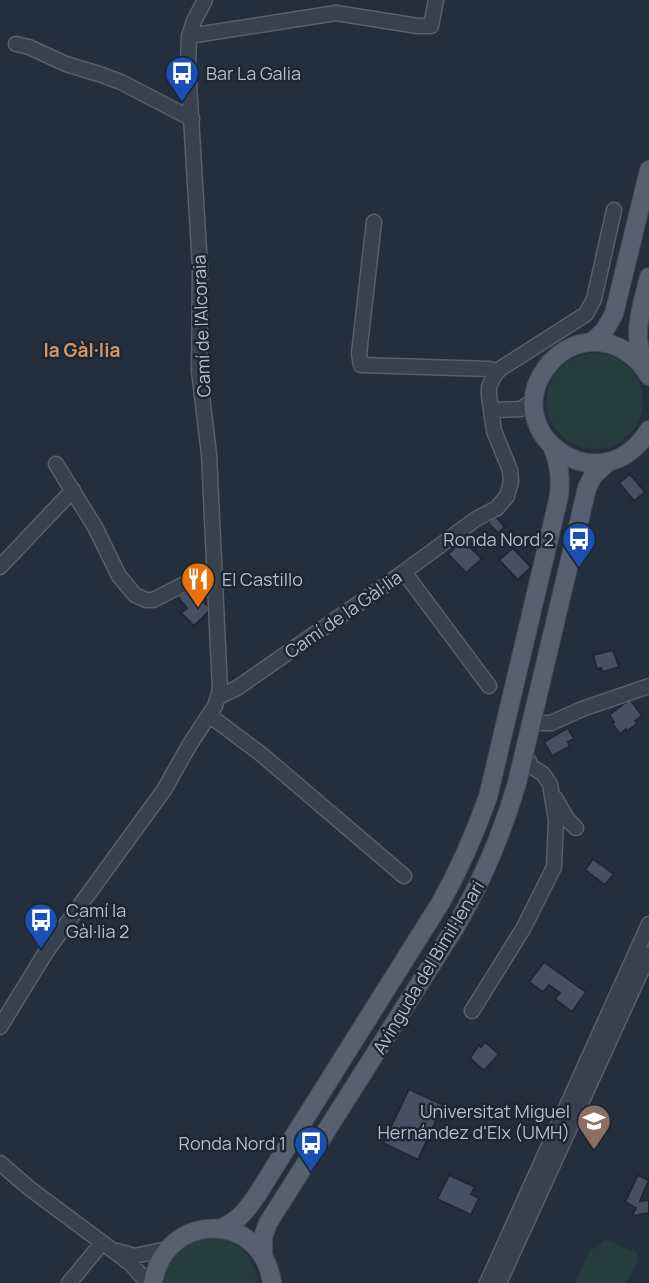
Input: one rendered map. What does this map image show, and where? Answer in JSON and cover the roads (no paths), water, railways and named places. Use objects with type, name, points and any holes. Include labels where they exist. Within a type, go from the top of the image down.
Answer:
[{"type":"main road","points":[[593,342],[604,331],[614,314],[649,170]]},
{"type":"main road","points":[[647,372],[638,334],[649,276]]},
{"type":"main road","points":[[647,372],[624,349],[593,342],[570,348],[550,362],[538,382],[534,400],[536,421],[552,446],[570,458],[583,462],[608,462],[621,458],[641,447],[649,429]]},
{"type":"main road","name":"Avinguda del Bimil·lenari","points":[[222,1228],[236,1221],[257,1195],[441,902],[471,841],[488,797],[559,496],[560,474],[552,446]]},
{"type":"main road","name":"Avinguda del Bimil·lenari","points":[[262,1254],[263,1237],[268,1223],[474,895],[495,849],[509,812],[587,488],[593,476],[608,462]]},
{"type":"main road","points":[[150,1283],[167,1249],[176,1240],[190,1232],[222,1228],[248,1239],[262,1254],[271,1272],[272,1283]]},
{"type":"street","name":"Camí de l'Alcoraia","points":[[205,0],[189,36],[188,67],[200,267],[199,371],[209,454],[220,683],[218,697]]},
{"type":"street","points":[[189,36],[337,7],[418,26],[432,26],[436,0]]},
{"type":"street","points":[[16,44],[121,82],[192,119]]},
{"type":"street","points":[[374,222],[359,354],[361,365],[490,369],[497,372],[586,314],[594,299],[614,210]]},
{"type":"street","name":"Camí de la Gàl·lia","points":[[218,697],[237,688],[476,519],[497,508],[507,496],[511,482],[510,470],[494,432],[489,387],[497,372]]},
{"type":"street","points":[[492,414],[521,409],[534,400]]},
{"type":"street","points":[[492,414],[524,416],[536,421]]},
{"type":"street","points":[[56,464],[96,527],[119,576],[135,595],[153,600],[214,569]]},
{"type":"street","points":[[0,567],[73,490]]},
{"type":"street","points":[[404,572],[489,686]]},
{"type":"street","points":[[533,716],[540,723],[551,723],[582,709],[649,686]]},
{"type":"street","points":[[0,1027],[46,952],[164,790],[218,697]]},
{"type":"street","points":[[209,715],[261,754],[404,876]]},
{"type":"street","points":[[472,1011],[523,929],[554,867],[556,820],[550,784],[543,774],[531,766],[524,752]]},
{"type":"street","points":[[552,794],[576,828]]},
{"type":"street","points":[[487,1283],[649,924]]},
{"type":"street","points":[[499,1283],[649,954]]},
{"type":"street","points":[[0,1163],[131,1265],[150,1283]]},
{"type":"street","points":[[106,1246],[135,1256],[167,1249]]},
{"type":"street","points":[[69,1283],[106,1246]]},
{"type":"place","name":"Bar La Galia","points":[[182,103]]},
{"type":"place","name":"Ronda Nord 2","points":[[579,569]]},
{"type":"place","name":"El Castillo","points":[[198,609]]},
{"type":"place","name":"Camí la Gàl·lia 2","points":[[41,950]]},
{"type":"place","name":"Universitat Miguel Hernández d'Elx (UMH)","points":[[594,1151]]},
{"type":"place","name":"Ronda Nord 1","points":[[311,1173]]},
{"type":"district","name":"la Gàl·lia","points":[[82,350]]}]
